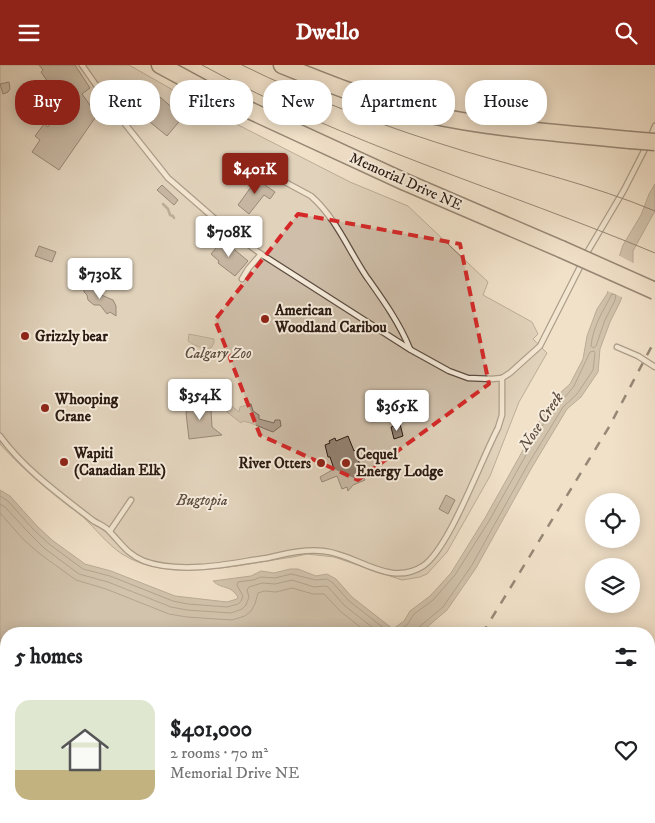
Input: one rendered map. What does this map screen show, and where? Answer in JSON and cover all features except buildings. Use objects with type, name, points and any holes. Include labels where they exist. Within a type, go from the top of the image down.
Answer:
[{"type":"highway","name":"Memorial Drive NE","points":[[160,65],[212,93],[387,174],[655,291]]},
{"type":"highway","points":[[282,65],[354,94],[425,114],[493,126],[655,142]]},
{"type":"lane","points":[[82,65],[110,105],[168,178],[222,225],[261,254],[411,350],[449,371],[468,377],[502,378],[540,347],[554,315],[596,236],[642,158],[655,126]]},
{"type":"lane","points":[[231,170],[236,163],[246,161],[319,203],[341,233],[366,276],[389,308],[402,329],[411,350]]},
{"type":"lane","points":[[242,279],[261,254]]},
{"type":"lane","points":[[617,347],[638,356],[655,367]]},
{"type":"lane","points":[[0,435],[18,457],[50,487],[92,520],[110,531],[133,556],[145,561],[163,565],[200,567],[299,551],[318,551],[332,552],[390,573],[408,573],[421,567],[436,555],[454,522],[498,428],[502,415],[502,378]]},
{"type":"lane","points":[[110,531],[131,500]]},
{"type":"highlighted area","points":[[298,214],[460,244],[489,384],[358,480],[260,435],[215,320]]},
{"type":"green space","name":"Calgary Zoo","points":[[0,65],[129,65],[155,80],[90,80],[90,125],[160,125],[160,83],[170,88],[170,125],[238,125],[350,182],[408,206],[488,282],[483,295],[532,322],[538,334],[533,339],[547,353],[519,402],[490,476],[447,552],[427,574],[402,580],[334,557],[307,554],[251,564],[206,569],[183,570],[161,568],[140,563],[111,546],[83,517],[38,481],[0,444]]},
{"type":"water","name":"Nose Creek","points":[[655,184],[655,211],[633,251],[633,269],[600,349],[598,372],[581,397],[567,409],[476,568],[447,610],[427,627],[396,627],[404,621],[410,611],[430,596],[451,573],[485,518],[550,402],[570,384],[583,359],[587,336],[597,309],[607,294],[623,245],[641,215]]},
{"type":"water","points":[[189,334],[214,339],[214,343],[211,348],[199,347],[188,341]]},
{"type":"water","points":[[223,385],[227,388],[231,398],[229,404],[239,412],[240,407],[251,404],[253,411],[259,415],[259,419],[274,423],[275,420],[280,420],[281,426],[273,432],[247,422],[243,421],[241,423],[227,412],[225,398],[220,394]]},
{"type":"water","points":[[0,490],[10,496],[52,540],[85,564],[111,571],[175,596],[227,602],[238,597],[232,590],[213,581],[251,576],[261,571],[274,573],[298,569],[316,576],[327,574],[336,579],[352,597],[390,627],[0,627]]},
{"type":"pier","points":[[616,254],[635,264],[633,278],[624,298],[605,290]]},
{"type":"waterway","points":[[163,204],[174,218]]},
{"type":"tram line","points":[[202,65],[312,119],[369,143],[655,253]]},
{"type":"tram line","points":[[242,65],[323,102],[407,133],[584,186],[655,211]]},
{"type":"railway","points":[[486,627],[609,427],[655,340]]},
{"type":"place","name":"American Woodland Caribou","points":[[265,319]]},
{"type":"place","name":"Grizzly bear","points":[[25,336]]},
{"type":"place","name":"Whooping Crane","points":[[45,408]]},
{"type":"place","name":"Wapiti (Canadian Elk)","points":[[64,462]]},
{"type":"place","name":"River Otters","points":[[321,463]]},
{"type":"place","name":"Cequel Energy Lodge","points":[[346,463]]},
{"type":"park label","name":"Bugtopia","points":[[202,500]]}]
